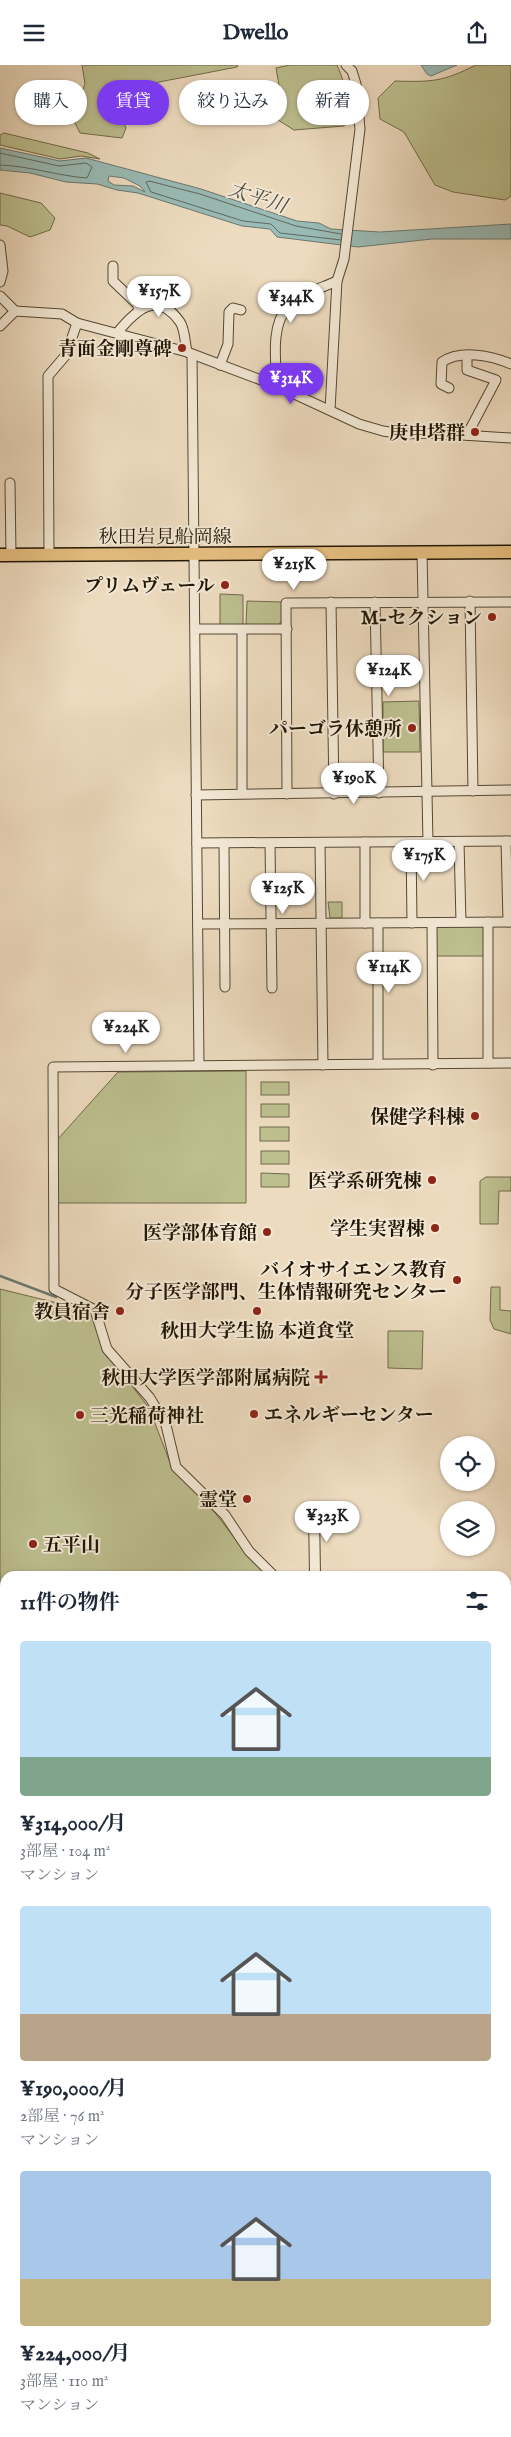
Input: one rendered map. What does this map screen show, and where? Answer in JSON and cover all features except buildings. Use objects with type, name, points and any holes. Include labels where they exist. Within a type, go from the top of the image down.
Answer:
[{"type":"main road","name":"秋田岩見船岡線","points":[[5,555],[511,552]]},
{"type":"street","points":[[330,410],[336,281],[344,259],[360,129],[356,84],[352,71],[346,65]]},
{"type":"street","points":[[0,245],[3,271],[0,282]]},
{"type":"street","points":[[113,266],[113,281],[137,304],[139,310]]},
{"type":"street","points":[[277,386],[276,348],[279,321],[288,306],[336,281]]},
{"type":"street","points":[[0,295],[15,311],[62,314],[77,323],[190,353],[277,386],[358,424],[383,431],[403,434],[511,438]]},
{"type":"street","points":[[118,333],[139,310],[158,305],[166,307],[180,322],[190,353],[196,629],[199,1065]]},
{"type":"street","points":[[220,365],[228,344],[229,311],[233,308],[242,309]]},
{"type":"street","points":[[0,326],[15,311]]},
{"type":"street","points":[[49,555],[48,377],[66,355],[77,323]]},
{"type":"street","points":[[467,356],[468,370],[496,380],[467,435]]},
{"type":"street","points":[[449,388],[441,384],[442,362],[447,359],[467,356],[495,357],[511,364]]},
{"type":"street","points":[[5,555],[10,483]]},
{"type":"street","points":[[422,552],[428,842]]},
{"type":"street","points":[[470,601],[473,791]]},
{"type":"street","points":[[331,602],[334,794]]},
{"type":"street","points":[[375,602],[379,793]]},
{"type":"street","points":[[287,794],[286,603],[511,602]]},
{"type":"street","points":[[196,629],[287,629]]},
{"type":"street","points":[[242,630],[242,792]]},
{"type":"street","points":[[196,795],[242,792],[334,794],[511,790]]},
{"type":"street","points":[[197,843],[508,841],[510,922],[198,924]]},
{"type":"street","points":[[365,842],[365,923]]},
{"type":"street","points":[[411,842],[412,923]]},
{"type":"street","points":[[459,842],[461,922]]},
{"type":"street","points":[[224,843],[225,987]]},
{"type":"street","points":[[270,843],[272,988]]},
{"type":"street","points":[[320,843],[322,1065]]},
{"type":"street","points":[[488,922],[488,1063]]},
{"type":"street","points":[[378,923],[378,1064]]},
{"type":"street","points":[[432,923],[434,1065]]},
{"type":"street","points":[[269,1571],[249,1551],[225,1515],[176,1467],[166,1425],[150,1398],[107,1349],[95,1310],[54,1289],[53,1067],[511,1063]]},
{"type":"street","points":[[314,1511],[315,1571]]},
{"type":"green space","points":[[82,65],[238,65],[237,67],[169,80],[97,80],[97,125],[125,125],[126,128],[122,138],[80,133],[76,125],[87,125],[87,80],[84,80]]},
{"type":"green space","points":[[290,65],[337,65],[343,80],[297,80],[297,125],[344,126],[294,130],[286,125],[287,80],[278,80],[276,68]]},
{"type":"green space","points":[[476,65],[511,65],[511,196],[505,200],[453,192],[435,185],[404,132],[380,119],[378,98],[395,81],[437,80]]},
{"type":"green space","points":[[4,133],[88,153],[100,159],[81,156],[60,159],[0,145],[0,135]]},
{"type":"green space","points":[[0,193],[41,203],[55,218],[50,230],[30,237],[7,226],[0,225]]},
{"type":"green space","points":[[220,594],[243,595],[243,625],[220,625]]},
{"type":"green space","points":[[247,601],[282,602],[282,620],[278,626],[246,625]]},
{"type":"green space","points":[[419,701],[420,752],[383,752],[383,702]]},
{"type":"green space","points":[[328,902],[342,902],[342,918],[330,918]]},
{"type":"green space","points":[[488,922],[488,956],[432,956],[432,923]]},
{"type":"green space","points":[[246,1071],[246,1203],[55,1203],[57,1140],[118,1072]]},
{"type":"green space","points":[[261,1082],[289,1082],[289,1095],[261,1095]]},
{"type":"green space","points":[[261,1104],[289,1104],[289,1117],[261,1117]]},
{"type":"green space","points":[[260,1127],[289,1127],[289,1141],[260,1141]]},
{"type":"green space","points":[[261,1151],[289,1151],[289,1164],[261,1164]]},
{"type":"green space","points":[[261,1173],[289,1174],[289,1187],[261,1187]]},
{"type":"green space","points":[[486,1177],[511,1177],[511,1191],[499,1191],[498,1224],[480,1224],[480,1181]]},
{"type":"green space","points":[[491,1287],[500,1287],[500,1310],[511,1311],[511,1334],[494,1329],[490,1320]]},
{"type":"green space","points":[[0,1289],[90,1311],[112,1360],[149,1408],[171,1465],[216,1514],[263,1571],[0,1571]]},
{"type":"green space","points":[[388,1331],[423,1331],[422,1369],[388,1368]]},
{"type":"water","points":[[421,65],[457,65],[431,76],[427,74]]},
{"type":"water","points":[[0,148],[60,161],[86,158],[201,189],[297,221],[319,223],[331,229],[380,232],[511,224],[511,239],[432,239],[358,247],[277,237],[270,229],[242,226],[138,193],[117,190],[97,184],[66,182],[30,173],[0,170]],"holes":[[[109,176],[124,178],[140,186],[145,192],[133,186],[114,185],[108,181]]]},
{"type":"waterway","points":[[0,1276],[56,1297]]},
{"type":"place","name":"青面金剛尊碑","points":[[182,348]]},
{"type":"place","name":"庚申塔群","points":[[475,432]]},
{"type":"place","name":"プリムヴェール","points":[[225,585]]},
{"type":"place","name":"M-セクション","points":[[492,617]]},
{"type":"place","name":"パーゴラ休憩所","points":[[412,728]]},
{"type":"place","name":"保健学科棟","points":[[475,1116]]},
{"type":"place","name":"医学系研究棟","points":[[432,1180]]},
{"type":"place","name":"学生実習棟","points":[[435,1228]]},
{"type":"place","name":"医学部体育館","points":[[267,1232]]},
{"type":"place","name":"バイオサイエンス教育 分子医学部門、生体情報研究センター","points":[[457,1280]]},
{"type":"place","name":"教員宿舎","points":[[120,1311]]},
{"type":"place","name":"秋田大学生協 本道食堂","points":[[257,1311]]},
{"type":"place","name":"秋田大学医学部附属病院","points":[[321,1377]]},
{"type":"place","name":"エネルギーセンター","points":[[254,1414]]},
{"type":"place","name":"三光稲荷神社","points":[[80,1415]]},
{"type":"place","name":"霊堂","points":[[247,1499]]},
{"type":"place","name":"五平山","points":[[33,1544]]},
{"type":"water label","name":"太平川","points":[[258,197]]}]
